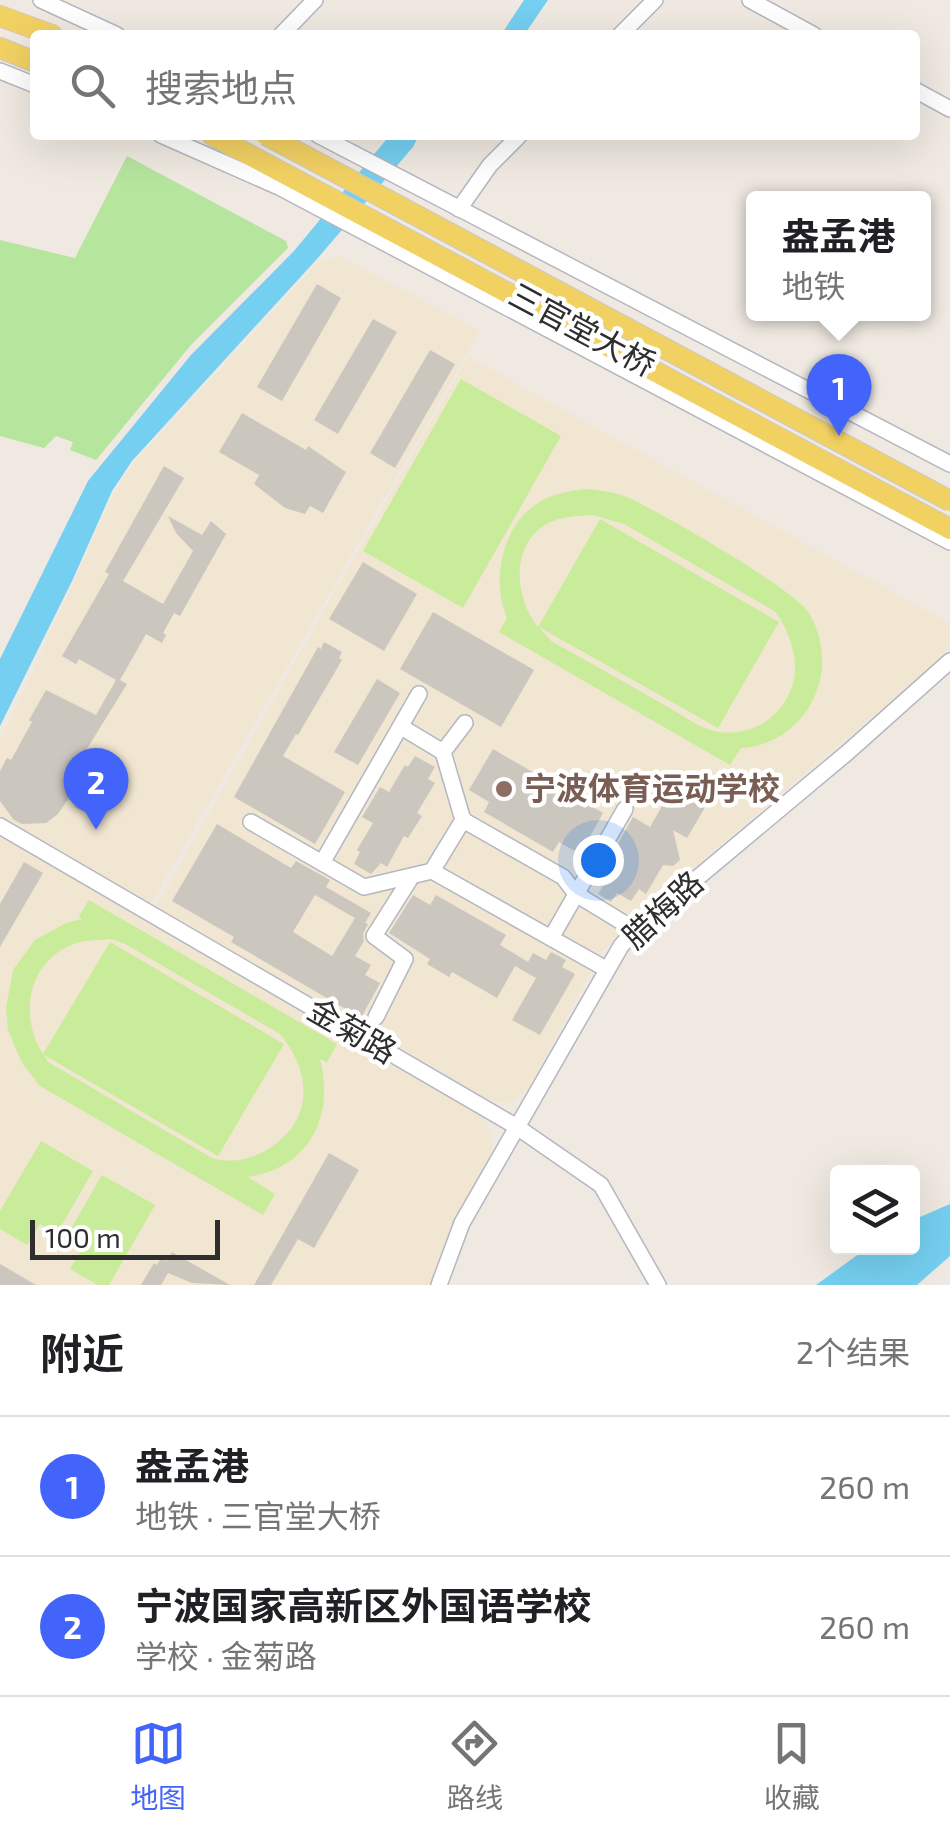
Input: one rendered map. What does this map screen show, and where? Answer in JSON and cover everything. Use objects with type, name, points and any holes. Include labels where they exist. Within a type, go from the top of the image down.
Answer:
[{"type":"main road","points":[[2,0],[0,12],[41,30]]},
{"type":"main road","points":[[0,48],[30,60]]},
{"type":"main road","name":"三官堂大桥","points":[[225,140],[950,529]]},
{"type":"main road","name":"三官堂大桥","points":[[275,140],[950,501]]},
{"type":"street","points":[[41,0],[106,30]]},
{"type":"street","points":[[285,30],[315,0]]},
{"type":"street","points":[[625,30],[655,0]]},
{"type":"street","points":[[750,0],[805,30]]},
{"type":"street","points":[[0,72],[30,83]]},
{"type":"street","points":[[920,93],[950,109]]},
{"type":"street","points":[[172,140],[281,188],[950,542]]},
{"type":"street","points":[[328,140],[950,464]]},
{"type":"street","points":[[460,209],[490,164],[515,140]]},
{"type":"street","name":"腊梅路","points":[[439,1285],[462,1223],[606,970],[635,930],[950,661]]},
{"type":"street","points":[[322,863],[419,694]]},
{"type":"street","points":[[443,752],[465,723]]},
{"type":"street","points":[[402,728],[443,752],[463,820],[562,877],[576,894],[635,930]]},
{"type":"street","points":[[551,938],[625,809]]},
{"type":"street","points":[[432,871],[463,820]]},
{"type":"street","points":[[251,822],[364,887],[432,871],[606,970]]},
{"type":"street","name":"金菊路","points":[[0,826],[517,1127],[601,1185],[658,1285]]},
{"type":"street","points":[[376,1017],[406,959],[374,936],[412,876]]},
{"type":"shaded area","points":[[338,255],[480,331],[142,919],[482,1115],[492,1135],[492,1150],[445,1243],[432,1285],[0,1285],[0,742],[116,490],[135,462],[317,263]]},
{"type":"shaded area","name":"宁波体育运动学校","points":[[468,357],[950,624],[950,647],[927,671],[641,911],[600,955],[528,1089],[509,1103],[491,1101],[156,907]]},
{"type":"green space","points":[[127,156],[286,241],[288,248],[191,345],[96,460],[70,450],[73,442],[56,436],[44,448],[0,436],[0,240],[75,258]]},
{"type":"green space","points":[[461,379],[561,436],[463,608],[363,551]]},
{"type":"green space","points":[[579,490],[613,493],[645,506],[754,570],[809,613],[819,636],[821,672],[815,696],[796,724],[771,741],[741,748],[730,765],[499,632],[507,618],[500,568],[510,535],[531,508],[545,499]],"holes":[[[593,515],[624,524],[776,612],[790,641],[795,672],[784,703],[769,719],[738,732],[708,729],[551,641],[539,627],[718,728],[779,622],[600,519],[538,627],[524,602],[520,573],[521,559],[534,534],[551,522],[574,516]]]},
{"type":"green space","points":[[89,900],[337,1044],[327,1062],[320,1059],[324,1101],[320,1119],[302,1151],[269,1172],[248,1177],[275,1194],[263,1215],[40,1086],[22,1063],[8,1030],[6,1008],[13,970],[35,940],[82,919],[79,916]],"holes":[[[111,939],[280,1034],[299,1067],[303,1100],[290,1130],[277,1143],[242,1160],[212,1158],[48,1062],[44,1055],[218,1156],[284,1044],[110,942],[43,1054],[36,1039],[30,1008],[36,978],[45,965],[56,954],[80,942]]]},
{"type":"green space","points":[[41,1141],[93,1171],[57,1233],[40,1224],[27,1245],[0,1229],[0,1211]]},
{"type":"green space","points":[[102,1175],[155,1205],[109,1285],[98,1285],[70,1269],[83,1247],[66,1237]]},
{"type":"water","points":[[524,0],[548,0],[527,30],[504,30]]},
{"type":"water","points":[[386,140],[416,140],[317,259],[132,461],[112,491],[0,726],[0,659],[88,481],[191,355],[294,251]]},
{"type":"water","points":[[950,1204],[950,1256],[917,1285],[816,1285],[857,1255],[920,1255],[920,1217]]},
{"type":"building","points":[[317,284],[341,298],[282,401],[257,387]]},
{"type":"building","points":[[373,319],[397,332],[338,434],[314,420]]},
{"type":"building","points":[[430,350],[455,364],[395,468],[370,453]]},
{"type":"building","points":[[242,413],[306,450],[308,446],[346,472],[323,513],[310,506],[305,514],[285,508],[254,484],[259,475],[219,452]]},
{"type":"building","points":[[164,466],[184,478],[123,581],[163,604],[193,551],[176,533],[168,516],[202,535],[211,521],[226,534],[180,616],[174,613],[162,643],[146,634],[120,680],[127,684],[64,786],[69,798],[58,814],[46,823],[22,824],[14,820],[0,801],[0,771],[7,758],[11,760],[46,690],[96,715],[116,680],[79,659],[76,664],[62,656]]},
{"type":"building","points":[[363,562],[417,594],[384,651],[329,619]]},
{"type":"building","points":[[433,612],[534,670],[501,727],[400,669]]},
{"type":"building","points":[[324,642],[342,652],[342,660],[283,756],[345,792],[315,844],[234,797]]},
{"type":"building","points":[[377,679],[400,693],[358,765],[334,752]]},
{"type":"building","points":[[493,749],[603,813],[580,854],[559,842],[553,852],[484,812],[489,802],[469,790]]},
{"type":"building","points":[[415,756],[435,767],[428,779],[435,783],[408,838],[404,836],[387,867],[381,863],[371,874],[354,864],[360,852],[357,850],[373,823],[362,817],[380,787],[389,792]]},
{"type":"building","points":[[100,762],[124,775],[98,818],[74,807]]},
{"type":"building","points":[[681,773],[714,792],[687,838],[673,830],[680,860],[673,866],[663,865],[646,894],[639,889],[631,901],[617,893],[611,902],[598,894],[611,873],[606,871],[610,858],[633,817],[650,827]]},
{"type":"building","points":[[217,824],[291,868],[296,861],[330,880],[326,887],[371,913],[365,923],[368,924],[364,941],[355,956],[371,965],[365,975],[380,983],[361,1018],[231,942],[234,937],[172,901]],"holes":[[[315,895],[355,918],[332,956],[293,932]]]},
{"type":"building","points":[[24,862],[43,873],[0,947],[0,904]]},
{"type":"building","points":[[413,895],[430,905],[436,895],[506,935],[500,945],[528,962],[533,953],[546,960],[551,952],[566,960],[562,967],[575,974],[540,1035],[512,1020],[536,978],[515,966],[497,998],[452,972],[449,977],[427,964],[430,959],[389,933]]},
{"type":"building","points":[[329,1153],[359,1170],[314,1248],[298,1239],[271,1285],[254,1285]]},
{"type":"building","points":[[172,1252],[230,1285],[192,1283],[168,1273],[161,1285],[141,1285],[154,1263],[157,1265],[161,1258],[167,1261]]},
{"type":"building","points":[[0,1264],[36,1285],[0,1285]]},
{"type":"place","name":"盎孟港","points":[[839,436]]},
{"type":"place","name":"宁波体育运动学校","points":[[504,789]]},
{"type":"place","name":"宁波国家高新区外国语学校","points":[[96,830]]}]
